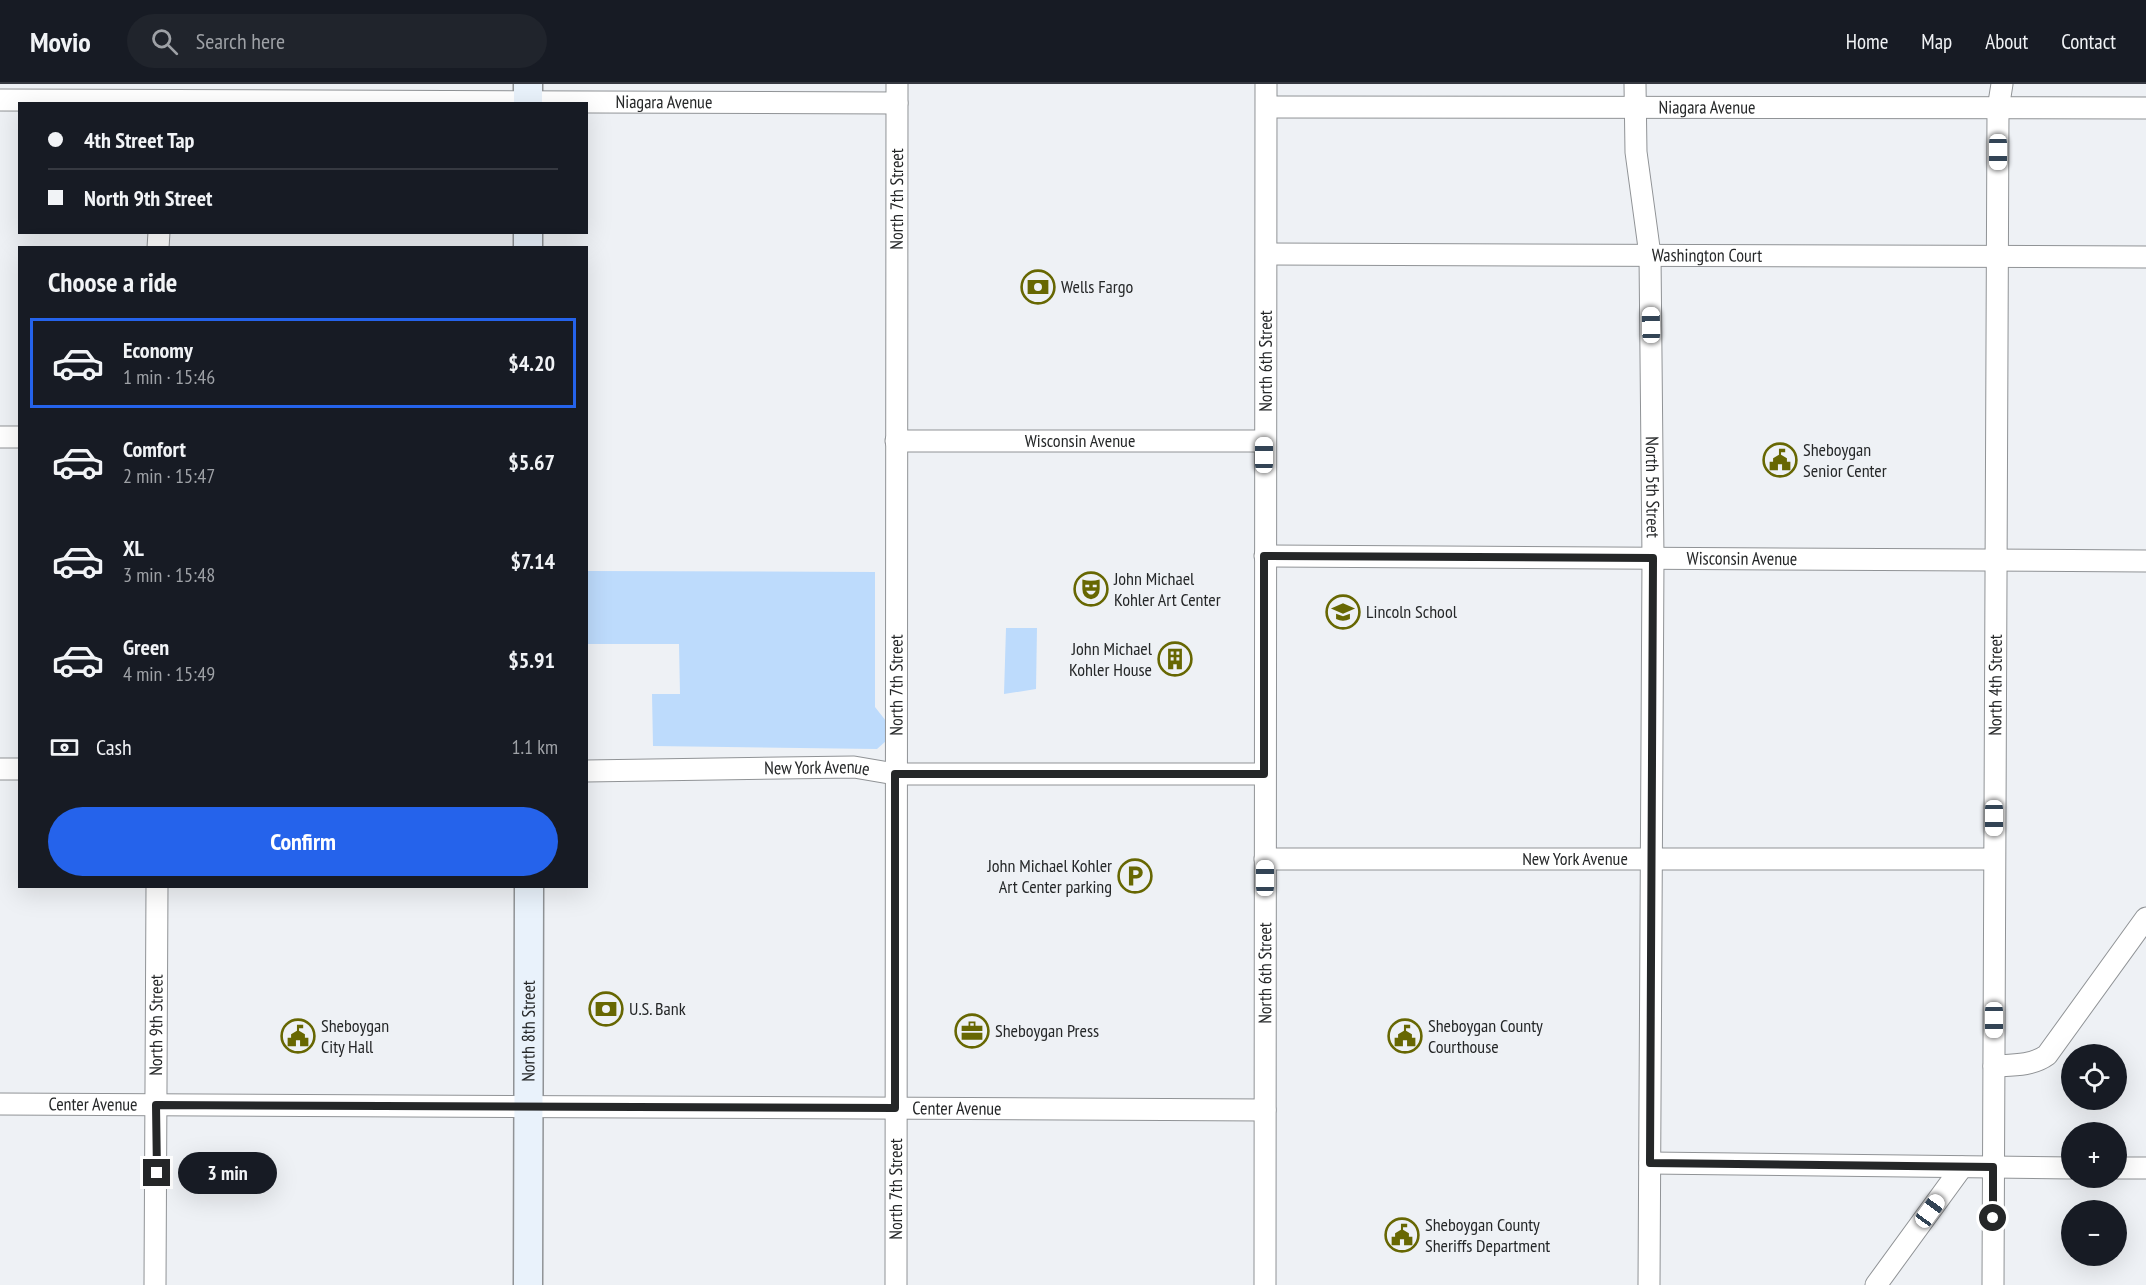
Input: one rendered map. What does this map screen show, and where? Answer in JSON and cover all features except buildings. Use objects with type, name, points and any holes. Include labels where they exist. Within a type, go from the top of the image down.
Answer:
[{"type":"main road","points":[[528,84],[528,102]]},
{"type":"main road","name":"North 8th Street","points":[[528,1285],[529,888]]},
{"type":"street","name":"North 6th Street","points":[[1265,1285],[1266,84]]},
{"type":"street","name":"North 5th Street","points":[[1635,84],[1636,152],[1650,255],[1653,558],[1650,1285]]},
{"type":"street","name":"North 4th Street","points":[[1993,1285],[1998,110],[2002,84]]},
{"type":"street","name":"Niagara Avenue","points":[[569,102],[897,94]]},
{"type":"street","name":"North 7th Street","points":[[896,1285],[897,94]]},
{"type":"street","name":"Niagara Avenue","points":[[0,100],[159,96],[475,102]]},
{"type":"street","name":"Niagara Avenue","points":[[1266,107],[1635,106],[1998,110],[2146,108]]},
{"type":"street","name":"Washington Court","points":[[1267,255],[2146,257]]},
{"type":"street","points":[[0,437],[18,437]]},
{"type":"street","name":"Wisconsin Avenue","points":[[896,441],[1264,441]]},
{"type":"street","name":"Wisconsin Avenue","points":[[1264,556],[2146,561]]},
{"type":"street","name":"New York Avenue","points":[[588,771],[854,767],[895,774],[1264,774]]},
{"type":"street","points":[[0,769],[18,769]]},
{"type":"street","name":"New York Avenue","points":[[1265,859],[1994,859]]},
{"type":"street","name":"North 9th Street","points":[[157,888],[158,1281]]},
{"type":"street","points":[[1994,1066],[2022,1064],[2039,1060],[2047,1055],[2146,918]]},
{"type":"street","name":"Center Avenue","points":[[0,1104],[1265,1110]]},
{"type":"street","points":[[1650,1163],[2061,1167]]},
{"type":"street","points":[[1876,1285],[1962,1167]]},
{"type":"street","points":[[2127,1168],[2146,1168]]},
{"type":"shaded area","points":[[588,571],[875,572],[875,707],[886,721],[886,741],[877,749],[653,746],[652,694],[680,694],[679,644],[588,644]]},
{"type":"shaded area","points":[[1006,628],[1037,628],[1036,689],[1004,694]]},
{"type":"place","name":"Wells Fargo","points":[[1038,287]]},
{"type":"place","name":"Sheboygan Senior Center","points":[[1780,460]]},
{"type":"place","name":"John Michael Kohler Art Center","points":[[1091,589]]},
{"type":"place","name":"Lincoln School","points":[[1343,612]]},
{"type":"place","name":"John Michael Kohler House","points":[[1175,659]]},
{"type":"place","name":"John Michael Kohler Art Center parking","points":[[1135,876]]},
{"type":"place","name":"U.S. Bank","points":[[606,1009]]},
{"type":"place","name":"Sheboygan Press","points":[[972,1031]]},
{"type":"place","name":"Sheboygan City Hall","points":[[298,1036]]},
{"type":"place","name":"Sheboygan County Courthouse","points":[[1405,1036]]},
{"type":"place","name":"Sheboygan County Sheriffs Department","points":[[1402,1235]]},
{"type":"route","points":[[157,1173],[156,1105],[895,1108],[895,774],[1264,774],[1264,556],[1653,558],[1650,1163],[1993,1167],[1993,1218]]}]
